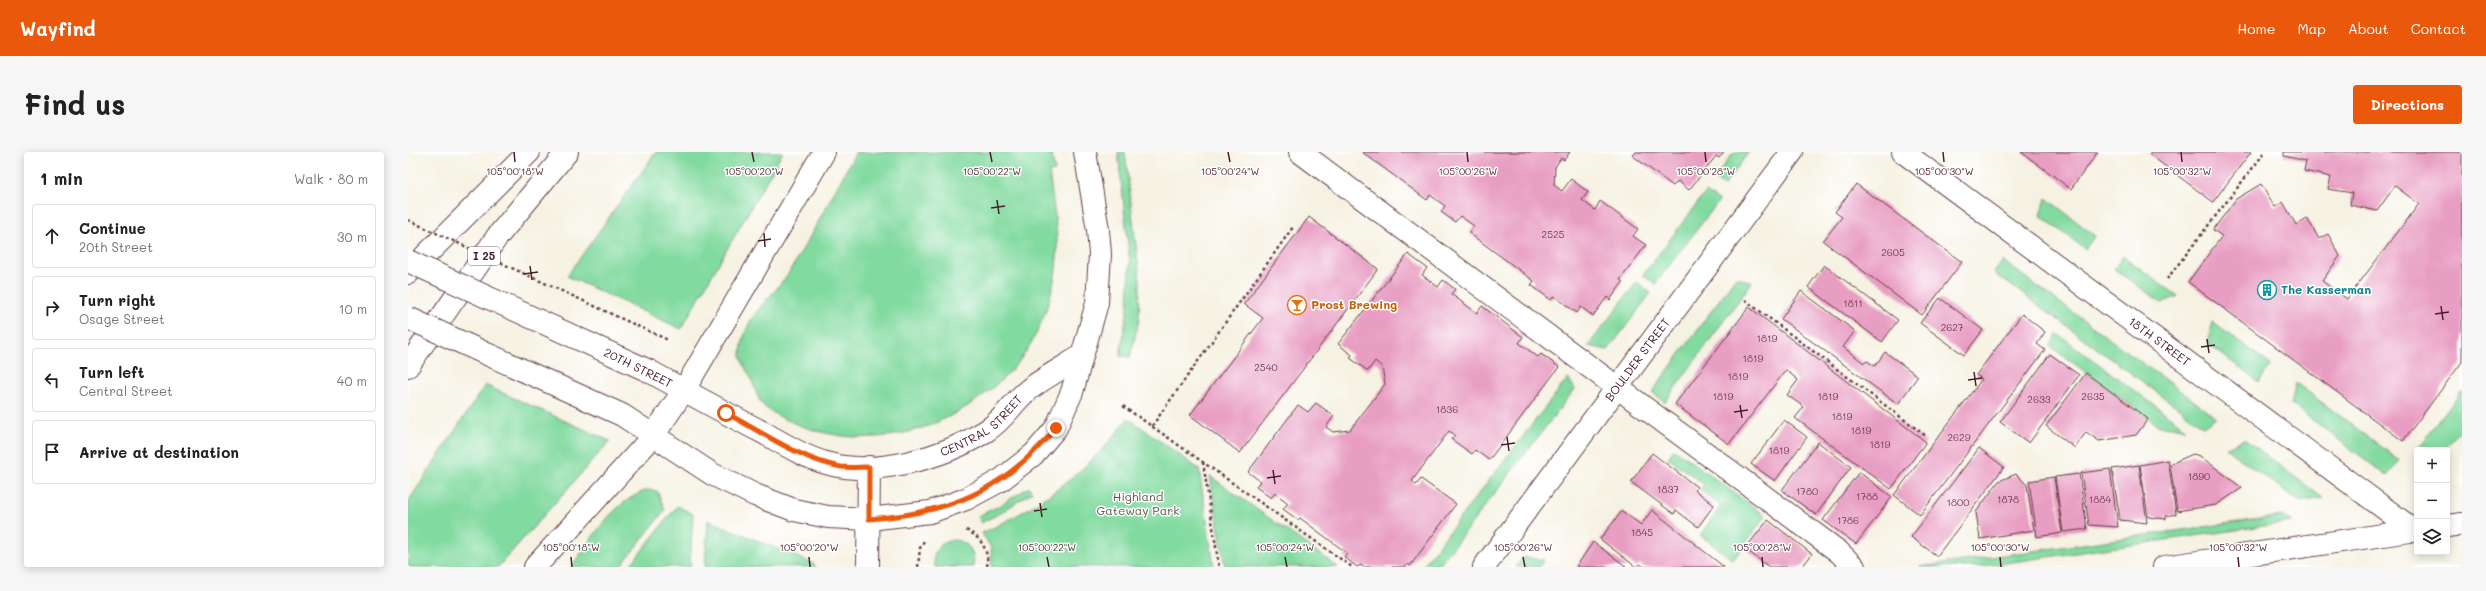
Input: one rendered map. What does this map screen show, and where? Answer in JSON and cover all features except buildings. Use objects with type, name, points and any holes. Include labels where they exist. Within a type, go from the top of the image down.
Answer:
[{"type":"main road","points":[[408,273],[529,152]]},
{"type":"main road","name":"I 25","points":[[408,366],[497,237],[567,152]]},
{"type":"main road","points":[[535,567],[653,436],[684,390],[824,152]]},
{"type":"main road","points":[[408,318],[622,415],[712,474],[755,495],[794,510],[828,517],[869,519],[930,512],[966,499],[1001,480],[1034,454],[1056,428],[1072,392],[1081,356],[1093,321],[1099,281],[1098,230],[1085,152]]},
{"type":"main road","points":[[1300,152],[1839,552],[1854,567]]},
{"type":"main road","name":"BOULDER STREET","points":[[1484,567],[1792,152]]},
{"type":"main road","name":"18TH STREET","points":[[1903,152],[2414,530]]},
{"type":"main road","name":"20TH STREET","points":[[408,261],[648,371],[808,457],[842,467],[869,467]]},
{"type":"main road","name":"CENTRAL STREET","points":[[869,467],[890,466],[924,458],[957,447],[987,430],[1008,414],[1026,392],[1081,356]]},
{"type":"main road","points":[[868,567],[869,467]]},
{"type":"main road","points":[[2450,526],[2462,524]]},
{"type":"main road","points":[[2164,567],[2414,531]]},
{"type":"path","points":[[2167,279],[2265,152]]},
{"type":"path","points":[[408,220],[668,340]]},
{"type":"path","points":[[1152,426],[1294,227]]},
{"type":"path","points":[[1745,300],[1926,436]]},
{"type":"path","points":[[1123,406],[1352,567]]},
{"type":"path","points":[[1203,462],[1219,567]]},
{"type":"path","points":[[963,528],[982,542],[988,557],[987,567]]},
{"type":"path","points":[[918,567],[920,548],[926,539]]},
{"type":"green space","points":[[656,152],[783,152],[681,329],[567,276]]},
{"type":"green space","points":[[856,152],[1051,152],[1055,171],[1049,172],[1057,233],[1057,257],[1054,282],[1042,320],[1024,355],[996,385],[984,395],[959,411],[919,429],[886,436],[852,437],[835,435],[803,426],[777,415],[761,403],[741,356],[743,339],[747,328],[759,309],[790,271]]},
{"type":"green space","points":[[1118,152],[1125,152],[1140,280],[1139,320],[1130,357],[1120,356],[1128,307],[1130,263]]},
{"type":"green space","points":[[1734,152],[1749,152],[1724,186],[1714,179]]},
{"type":"green space","points":[[1706,192],[1719,201],[1655,284],[1643,275]]},
{"type":"green space","points":[[2046,198],[2095,236],[2085,249],[2041,216]]},
{"type":"green space","points":[[2123,256],[2178,296],[2162,303],[2114,269]]},
{"type":"green space","points":[[2003,261],[2216,417],[2203,426],[1994,273]]},
{"type":"green space","points":[[1736,277],[1752,282],[1665,402],[1652,392]]},
{"type":"green space","points":[[1637,282],[1651,293],[1608,350],[1588,346]]},
{"type":"green space","points":[[2212,322],[2271,365],[2259,382],[2208,344]]},
{"type":"green space","points":[[2058,334],[2185,428],[2159,426],[2050,346]]},
{"type":"green space","points":[[1568,378],[1575,389],[1438,567],[1422,567]]},
{"type":"green space","points":[[2296,383],[2399,460],[2387,476],[2291,404]]},
{"type":"green space","points":[[485,385],[610,441],[498,567],[408,567],[408,502]]},
{"type":"green space","points":[[2462,391],[2462,427],[2446,447],[2419,447]]},
{"type":"green space","name":"Highland Gateway Park","points":[[1128,418],[1199,469],[1214,567],[992,567],[991,548],[982,533],[1024,511],[1062,485],[1098,454]]},
{"type":"green space","points":[[2244,439],[2323,498],[2300,502],[2225,448]]},
{"type":"green space","points":[[1674,449],[1766,516],[1733,560],[1700,535],[1721,506],[1700,490],[1704,484],[1668,458]]},
{"type":"green space","name":"Highland Gateway Park","points":[[1210,476],[1338,567],[1225,567]]},
{"type":"green space","points":[[1029,487],[1032,492],[1002,512],[981,523],[978,516],[1001,505]]},
{"type":"green space","points":[[647,490],[657,491],[665,510],[620,567],[571,567],[595,533],[613,512],[623,503]]},
{"type":"green space","points":[[677,506],[693,514],[690,567],[629,567]]},
{"type":"green space","points":[[2281,516],[2292,522],[1978,567],[1920,567]]},
{"type":"green space","points":[[708,520],[814,564],[816,567],[705,567]]},
{"type":"green space","points":[[953,540],[963,543],[970,548],[974,562],[973,567],[935,567],[934,557],[937,549],[944,543]]},
{"type":"green space","points":[[1523,557],[1544,560],[1539,567],[1516,567]]},
{"type":"place","name":"The Kasserman","points":[[2267,290]]},
{"type":"place","name":"Prost Brewing","points":[[1297,305]]},
{"type":"route","points":[[726,413],[808,457],[826,464],[842,467],[869,467],[869,519],[930,512],[966,499],[1001,480],[1034,454],[1056,428]]}]
